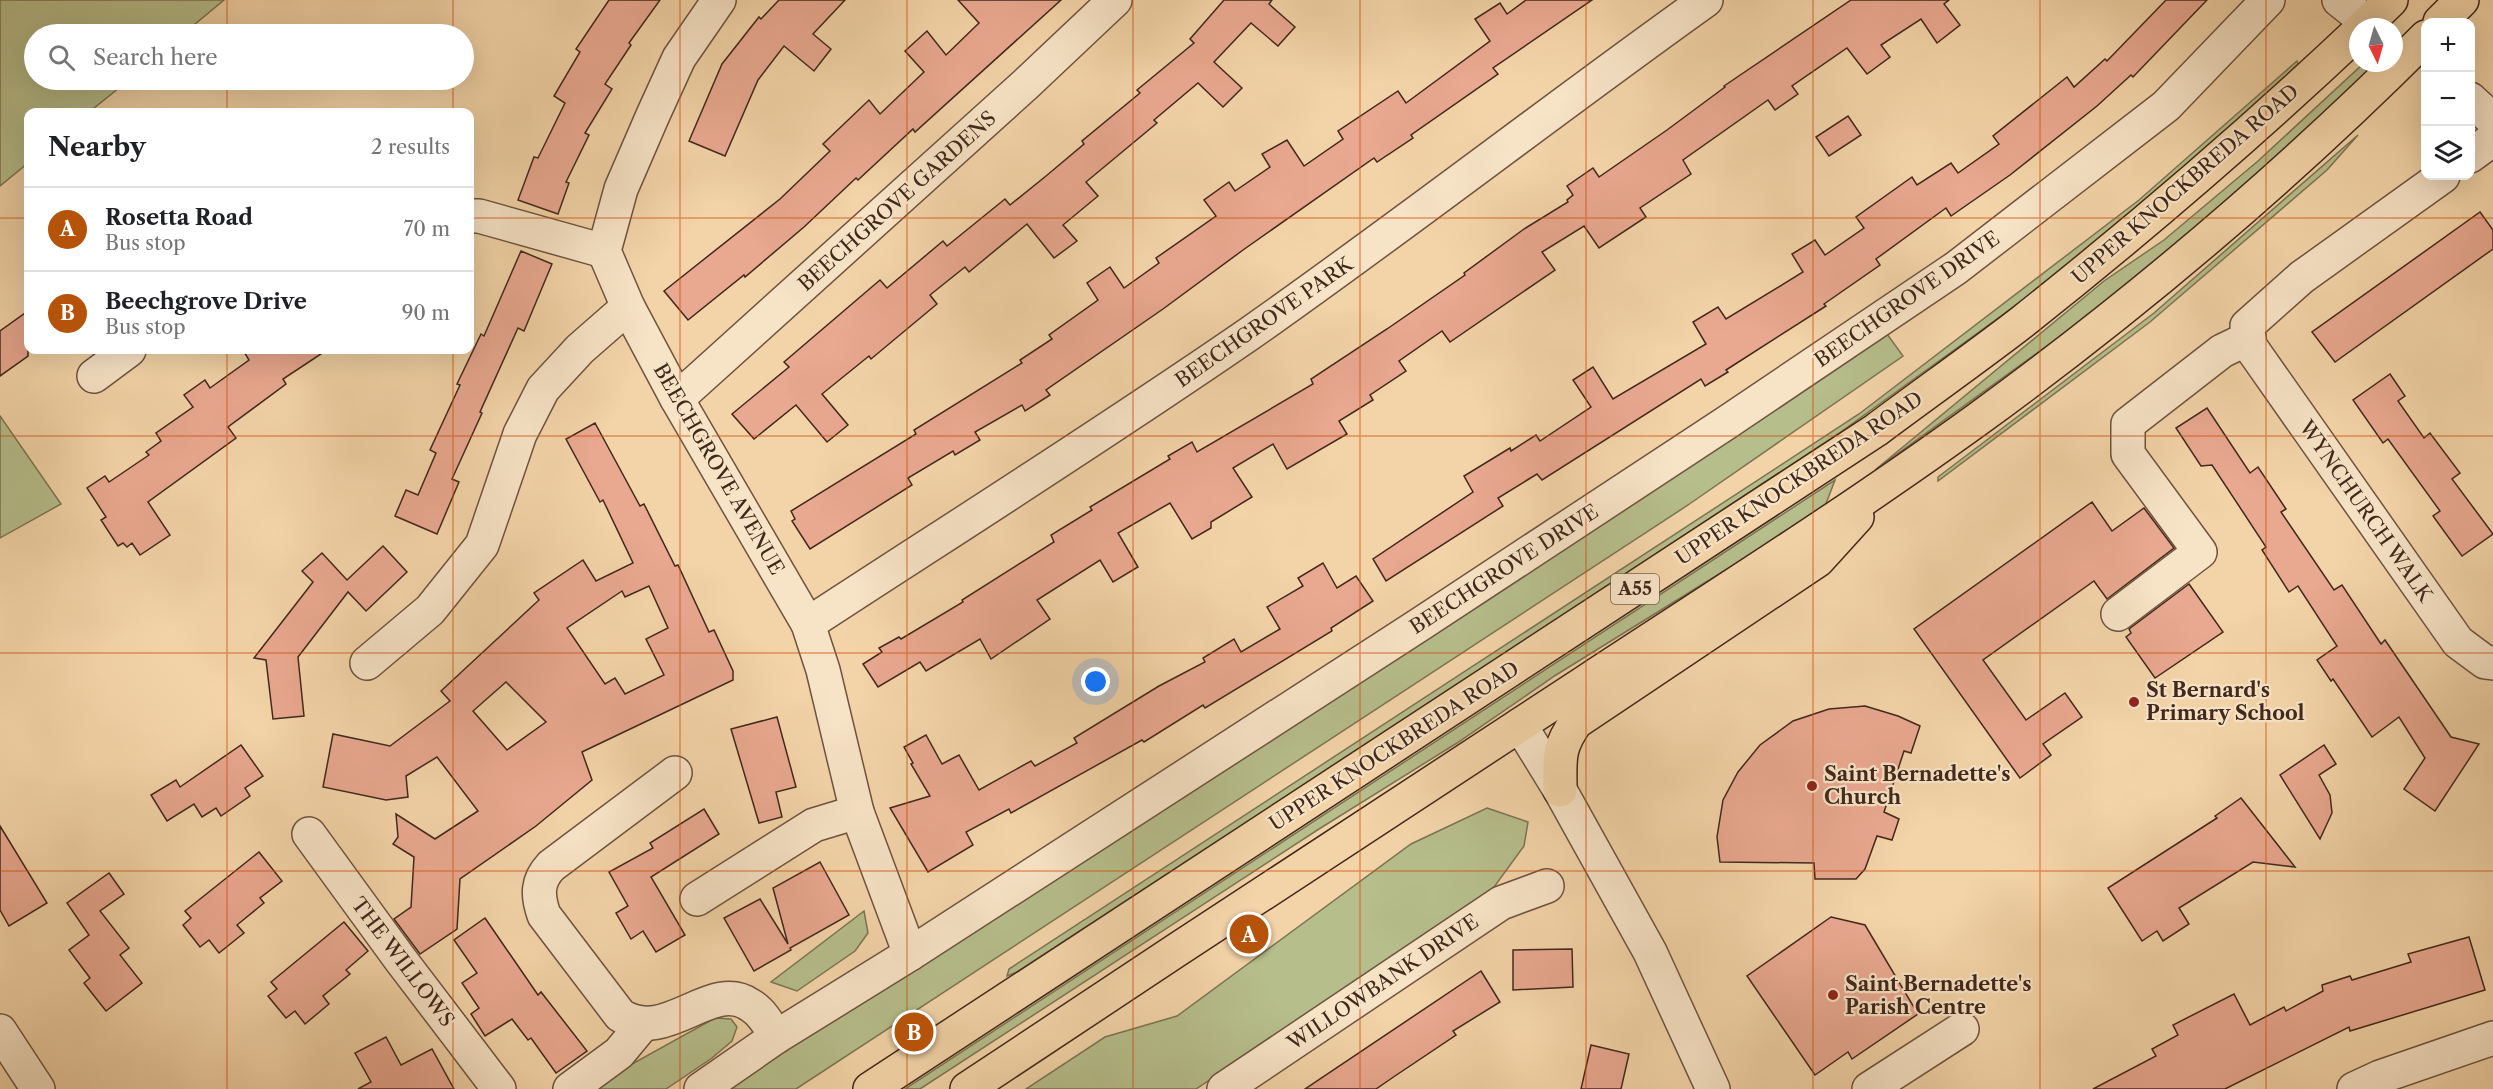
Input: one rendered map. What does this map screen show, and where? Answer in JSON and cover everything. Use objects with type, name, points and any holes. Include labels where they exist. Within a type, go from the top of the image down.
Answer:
[{"type":"highway","name":"UPPER KNOCKBREDA ROAD","points":[[2374,18],[2391,0]]},
{"type":"highway","points":[[2444,18],[2463,0]]},
{"type":"highway","name":"UPPER KNOCKBREDA ROAD","points":[[870,1089],[1876,430],[2019,324],[2145,223],[2263,122],[2349,42]]},
{"type":"highway","name":"A55","points":[[967,1089],[1891,481],[1981,417],[2138,296],[2315,143],[2409,47]]},
{"type":"highway","points":[[1560,790],[1560,752],[1565,737],[1576,722],[1818,560],[1891,481]]},
{"type":"street","points":[[474,216],[542,232],[604,251],[621,189],[653,115],[679,58],[718,0]]},
{"type":"street","name":"BEECHGROVE GARDENS","points":[[677,399],[973,132],[1114,0]]},
{"type":"street","name":"BEECHGROVE PARK","points":[[808,624],[1133,413],[1250,333],[1706,0]]},
{"type":"street","name":"BEECHGROVE DRIVE","points":[[701,1089],[776,1037],[910,954],[1449,605],[1956,268],[2166,106],[2268,0]]},
{"type":"street","points":[[2339,0],[2356,18]]},
{"type":"street","points":[[2475,104],[2493,120]]},
{"type":"street","points":[[2475,152],[2493,139]]},
{"type":"street","points":[[2118,614],[2200,552],[2128,454],[2128,424],[2222,351],[2249,342],[2247,326],[2302,278],[2437,180]]},
{"type":"street","name":"BEECHGROVE AVENUE","points":[[604,251],[628,307],[677,399],[808,624],[823,670],[857,812],[910,954]]},
{"type":"street","points":[[367,663],[430,610],[482,545],[520,434],[543,389],[580,349],[628,307]]},
{"type":"street","name":"WYNCHURCH WALK","points":[[2249,342],[2458,642],[2485,662],[2493,663]]},
{"type":"street","points":[[94,376],[124,354]]},
{"type":"street","points":[[1520,725],[1560,790],[1650,952],[1713,1089]]},
{"type":"street","points":[[675,773],[551,866],[543,876],[539,888],[539,901],[550,926],[620,1015],[630,1021],[643,1024],[675,1017],[722,999],[736,998],[750,1005],[763,1016],[776,1037]]},
{"type":"street","points":[[697,899],[814,825],[857,812]]},
{"type":"street","name":"THE WILLOWS","points":[[309,834],[499,1089]]},
{"type":"street","name":"WILLOWBANK DRIVE","points":[[1224,1089],[1501,903],[1547,886]]},
{"type":"street","points":[[570,1089],[619,1053],[643,1024]]},
{"type":"street","points":[[1869,1089],[1962,1029]]},
{"type":"street","points":[[0,1031],[38,1089]]},
{"type":"street","points":[[2354,1089],[2380,1077],[2493,1038]]},
{"type":"green space","points":[[0,0],[224,0],[195,24],[24,24],[24,90],[116,90],[94,108],[24,108],[24,166],[0,186]]},
{"type":"green space","points":[[2297,61],[2299,66],[2149,201],[2030,295],[1838,434],[1024,969],[1007,976],[1009,969],[1859,414],[2139,200]]},
{"type":"green space","points":[[2354,72],[2368,72],[2214,213],[2087,317],[1875,470],[2104,281],[2164,240],[2258,161]]},
{"type":"green space","points":[[2358,135],[2327,170],[2150,322],[1938,481],[1938,477],[2154,313]]},
{"type":"green space","points":[[1887,334],[1903,356],[1688,505],[796,1089],[725,1089]]},
{"type":"green space","points":[[0,416],[61,504],[0,538]]},
{"type":"green space","points":[[1835,480],[1824,509],[1556,675],[1457,743],[1319,829],[920,1089],[905,1089]]},
{"type":"green space","points":[[1487,808],[1528,822],[1524,846],[1489,894],[1196,1089],[1026,1089],[1105,1037],[1177,1016],[1411,844]]},
{"type":"green space","points":[[864,911],[868,933],[855,951],[797,991],[771,982]]},
{"type":"green space","points":[[715,1018],[731,1019],[737,1027],[732,1041],[712,1058],[666,1089],[587,1089]]},
{"type":"building","points":[[609,0],[660,0],[629,43],[631,45],[605,84],[612,89],[585,133],[589,135],[566,182],[569,183],[558,214],[518,200],[534,157],[538,158],[565,103],[554,96],[580,52],[576,49]]},
{"type":"building","points":[[779,0],[845,0],[813,34],[831,49],[814,71],[784,46],[758,80],[725,156],[689,141],[722,64],[759,17],[761,19]]},
{"type":"building","points":[[958,0],[1061,0],[915,132],[913,129],[804,227],[745,277],[744,275],[688,320],[664,291],[780,199],[830,151],[823,144],[869,100],[880,114],[924,72],[905,51],[927,31],[946,55],[979,23]]},
{"type":"building","points":[[1224,0],[1272,0],[1269,4],[1295,27],[1278,46],[1251,23],[1214,62],[1242,88],[1223,107],[1198,83],[1154,120],[1157,123],[1086,182],[1098,196],[1063,225],[1077,241],[1054,258],[1027,224],[969,272],[965,267],[930,295],[937,304],[871,359],[869,356],[822,394],[848,425],[827,442],[796,405],[754,439],[732,414],[789,367],[784,362],[880,280],[887,288],[943,241],[947,246],[1005,199],[1010,205],[1046,176],[1084,144],[1082,141],[1140,93],[1137,90],[1194,43],[1190,39]]},
{"type":"building","points":[[1526,0],[1592,0],[1493,68],[1498,74],[1411,135],[1413,138],[1377,162],[1374,158],[1046,390],[1050,395],[1025,411],[1022,405],[975,432],[980,440],[955,455],[953,451],[908,478],[912,485],[810,549],[792,521],[795,519],[791,511],[916,434],[914,430],[1022,363],[1020,360],[1052,339],[1049,335],[1098,300],[1087,283],[1110,267],[1124,288],[1159,263],[1156,258],[1216,216],[1204,200],[1229,182],[1235,191],[1270,167],[1262,154],[1287,140],[1304,166],[1343,139],[1338,131],[1398,91],[1406,103],[1490,41],[1475,19],[1500,3],[1507,14]]},
{"type":"building","points":[[1851,0],[1949,0],[1944,4],[1960,25],[1937,43],[1921,19],[1881,45],[1890,57],[1867,74],[1847,48],[1792,86],[1798,94],[1775,110],[1768,100],[1683,160],[1691,174],[1640,208],[1646,217],[1599,248],[1584,226],[1542,252],[1555,270],[1450,342],[1442,331],[1399,361],[1406,371],[1370,395],[1373,400],[1339,421],[1347,434],[1287,469],[1273,444],[1233,468],[1252,497],[1211,522],[1211,528],[1192,539],[1170,503],[1118,533],[1138,567],[1113,582],[1100,560],[1037,600],[1050,619],[991,659],[980,639],[926,671],[920,662],[878,687],[863,664],[882,652],[879,648],[899,637],[901,639],[963,602],[962,600],[1054,542],[1051,535],[1092,510],[1090,507],[1170,459],[1168,456],[1192,442],[1197,452],[1313,384],[1311,379],[1465,275],[1464,273],[1524,229],[1568,202],[1567,200],[1573,195],[1567,186],[1593,168],[1599,177],[1667,130],[1724,86]]},
{"type":"building","points":[[2166,0],[2207,0],[2133,77],[2131,75],[2097,106],[2010,175],[1951,216],[1946,208],[1876,259],[1880,265],[1824,304],[1826,306],[1726,370],[1728,372],[1705,386],[1701,379],[1542,480],[1537,474],[1498,498],[1503,506],[1386,581],[1373,559],[1473,492],[1464,476],[1536,435],[1540,441],[1591,407],[1573,380],[1593,367],[1613,399],[1706,344],[1693,322],[1718,307],[1726,319],[1803,272],[1792,254],[1815,240],[1825,255],[1864,228],[1856,217],[1912,177],[1917,185],[1951,163],[1958,173],[1999,144],[1993,136],[2067,77],[2074,87],[2105,59],[2107,61]]},
{"type":"building","points":[[1848,116],[1861,135],[1829,156],[1816,137]]},
{"type":"building","points":[[2480,212],[2493,230],[2493,249],[2335,362],[2312,332]]},
{"type":"building","points":[[521,251],[552,264],[524,331],[518,328],[480,412],[482,413],[452,479],[459,482],[437,534],[395,516],[406,490],[418,495],[436,453],[430,450],[460,385],[457,384],[471,354],[474,354],[481,334],[484,336]]},
{"type":"building","points":[[24,314],[24,354],[28,356],[0,376],[0,331]]},
{"type":"building","points":[[245,354],[321,354],[283,379],[286,384],[228,427],[236,438],[148,502],[170,535],[140,555],[132,543],[127,547],[123,543],[118,546],[101,520],[106,517],[87,488],[105,476],[109,482],[149,455],[146,452],[161,441],[156,433],[193,407],[184,395],[205,380],[210,388],[249,360]]},
{"type":"building","points":[[2390,374],[2405,396],[2398,401],[2424,438],[2430,433],[2460,473],[2452,479],[2493,534],[2462,556],[2433,516],[2440,511],[2388,439],[2383,443],[2353,400]]},
{"type":"building","points":[[2207,408],[2250,473],[2258,467],[2286,509],[2281,512],[2334,590],[2342,585],[2381,644],[2385,640],[2451,737],[2479,744],[2435,811],[2404,789],[2425,758],[2399,717],[2372,737],[2333,679],[2331,681],[2317,660],[2337,646],[2298,586],[2289,592],[2262,550],[2266,547],[2212,465],[2201,466],[2176,428]]},
{"type":"building","points":[[595,423],[640,506],[644,504],[675,566],[678,565],[709,632],[714,630],[733,671],[733,680],[582,752],[592,780],[536,826],[460,879],[457,929],[420,954],[394,919],[411,907],[414,857],[393,844],[398,837],[396,814],[435,839],[478,811],[437,757],[406,776],[408,797],[386,800],[323,787],[333,734],[390,746],[450,701],[441,691],[539,600],[534,593],[583,560],[596,581],[633,563],[603,500],[600,502],[566,439]],"holes":[[[649,586],[668,628],[646,639],[664,675],[625,694],[615,678],[605,684],[567,628],[622,591],[625,597]],[[506,682],[546,722],[507,750],[473,711]]]},
{"type":"building","points":[[2092,502],[2112,531],[2144,508],[2174,548],[2107,599],[2094,581],[1983,660],[2026,720],[2065,693],[2082,717],[2043,744],[2051,755],[2020,778],[1914,629]]},
{"type":"building","points":[[383,546],[407,572],[366,611],[348,592],[298,657],[304,716],[273,719],[266,660],[254,658],[313,582],[302,571],[322,553],[347,580]]},
{"type":"building","points":[[1323,563],[1337,588],[1356,576],[1373,601],[1331,628],[1332,631],[1205,708],[1203,705],[1144,742],[1142,740],[1011,813],[1009,809],[966,832],[973,845],[928,872],[890,808],[930,796],[904,747],[926,735],[942,764],[959,755],[979,790],[1031,761],[1035,766],[1077,743],[1074,738],[1159,686],[1205,662],[1203,658],[1234,639],[1241,652],[1280,629],[1267,607],[1303,586],[1298,578]]},
{"type":"building","points":[[2189,584],[2223,632],[2155,678],[2126,637],[2131,633],[2129,629]]},
{"type":"building","name":"Saint Bernadette's Church","points":[[1865,706],[1898,716],[1920,726],[1911,753],[1904,751],[1884,812],[1899,819],[1892,840],[1877,836],[1865,869],[1856,879],[1815,879],[1814,863],[1720,862],[1717,837],[1723,800],[1738,772],[1760,745],[1793,721],[1829,709]]},
{"type":"building","points":[[777,717],[796,787],[776,792],[782,817],[759,823],[731,729]]},
{"type":"building","points":[[241,745],[263,776],[245,788],[250,796],[221,816],[216,808],[202,817],[194,804],[167,821],[151,795],[176,780],[180,787]]},
{"type":"building","points":[[2324,745],[2336,764],[2319,775],[2330,795],[2332,813],[2320,839],[2280,775]]},
{"type":"building","points":[[2241,798],[2295,867],[2253,862],[2179,908],[2189,924],[2163,941],[2157,931],[2142,941],[2108,888],[2217,818],[2215,816]]},
{"type":"building","points":[[704,809],[719,834],[651,877],[685,935],[656,952],[643,931],[631,939],[616,913],[628,906],[609,872],[653,848],[650,843]]},
{"type":"building","points":[[0,826],[47,903],[9,926],[0,910]]},
{"type":"building","points":[[259,852],[282,881],[260,898],[264,903],[237,925],[244,933],[219,953],[209,940],[200,947],[183,925],[191,918],[185,911]]},
{"type":"building","points":[[820,862],[849,915],[754,971],[724,918],[760,899],[788,944],[773,888]]},
{"type":"building","points":[[109,873],[124,894],[100,911],[129,948],[120,955],[142,983],[106,1011],[84,983],[90,978],[69,950],[89,935],[67,903]]},
{"type":"building","name":"Saint Bernadette's Parish Centre","points":[[1831,917],[1865,925],[1918,1014],[1852,1059],[1848,1052],[1815,1075],[1747,976]]},
{"type":"building","points":[[485,918],[538,995],[541,992],[587,1051],[556,1073],[531,1038],[528,1040],[512,1019],[485,1036],[471,1014],[479,1008],[462,983],[477,973],[454,940]]},
{"type":"building","points":[[344,922],[368,951],[346,970],[350,974],[323,996],[329,1004],[305,1024],[295,1011],[286,1018],[268,996],[277,989],[271,982]]},
{"type":"building","points":[[2469,937],[2485,990],[2350,1031],[2349,1027],[2225,1089],[2093,1089],[2156,1056],[2152,1049],[2178,1035],[2173,1025],[2234,994],[2250,1025],[2284,1007],[2286,1011],[2323,991],[2322,985],[2350,976],[2352,980],[2411,962],[2408,954]]},
{"type":"building","points":[[1572,949],[1573,987],[1513,990],[1513,950]]},
{"type":"building","points":[[1481,971],[1500,1002],[1453,1031],[1456,1035],[1376,1089],[1305,1089]]},
{"type":"building","points":[[386,1037],[401,1065],[432,1049],[454,1089],[358,1089],[371,1082],[355,1053]]},
{"type":"building","points":[[1591,1045],[1629,1054],[1621,1089],[1581,1089]]},
{"type":"place","name":"St Bernard's Primary School","points":[[2134,702]]},
{"type":"place","name":"Saint Bernadette's Church","points":[[1812,786]]},
{"type":"place","name":"Rosetta Road","points":[[1249,934]]},
{"type":"place","name":"Saint Bernadette's Parish Centre","points":[[1833,995]]},
{"type":"place","name":"Beechgrove Drive","points":[[914,1032]]}]
